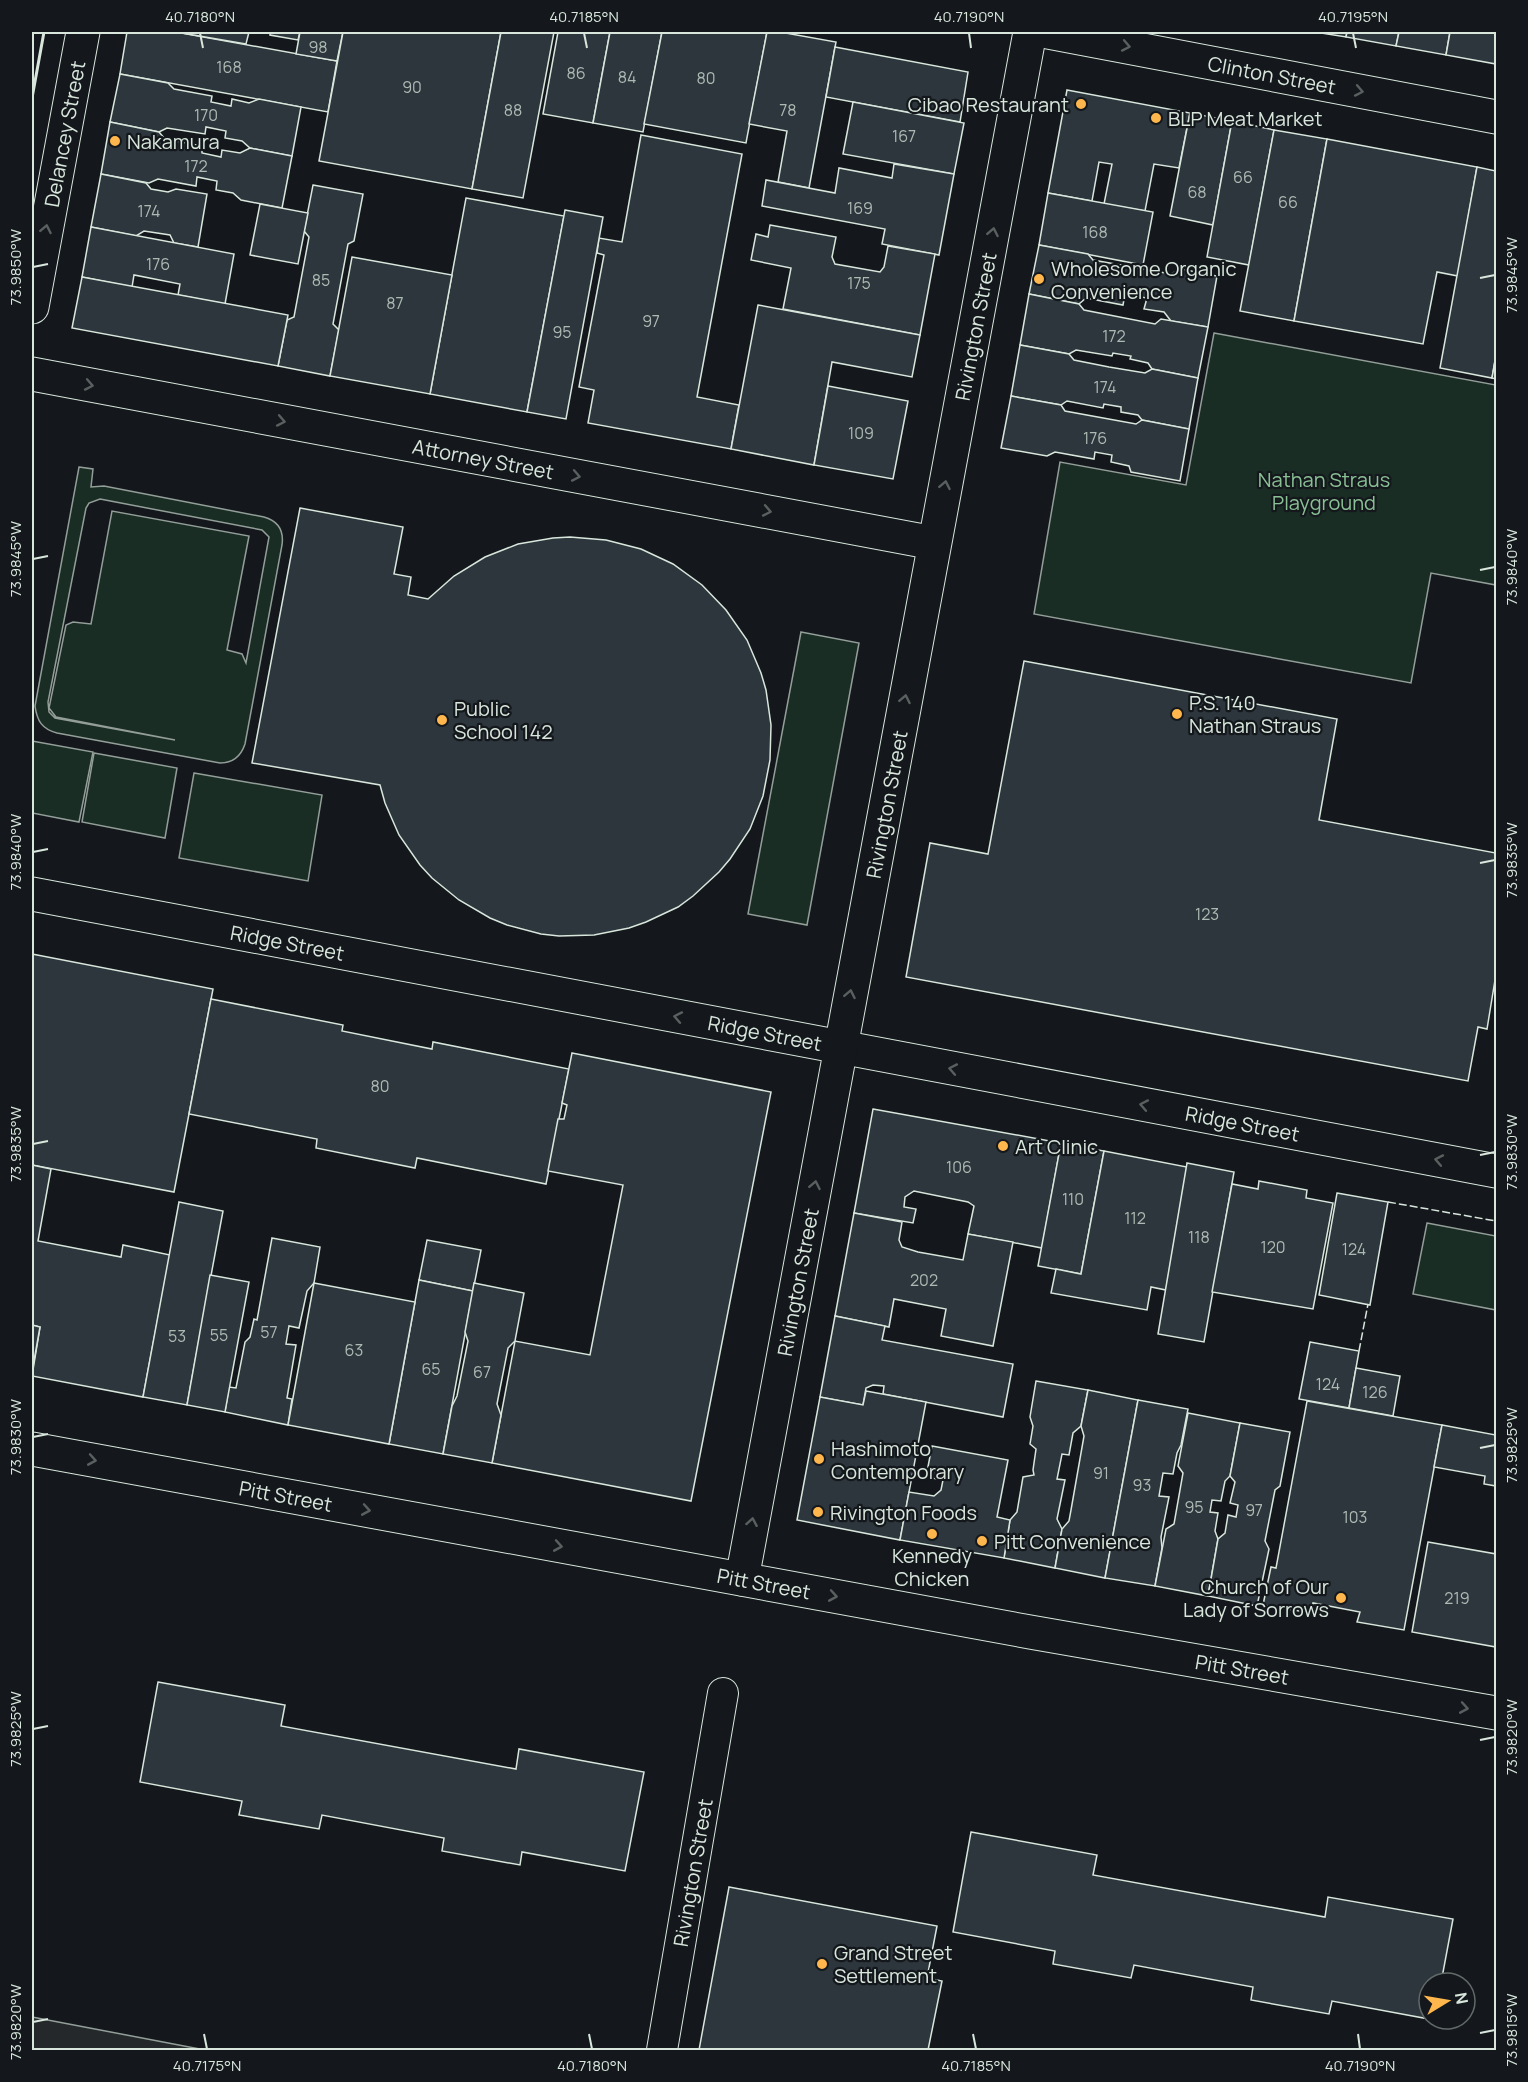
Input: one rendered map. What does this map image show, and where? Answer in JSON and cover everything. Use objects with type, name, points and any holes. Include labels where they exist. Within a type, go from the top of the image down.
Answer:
[{"type":"street","name":"Delancey Street","points":[[32,307],[83,32]]},
{"type":"street","name":"Rivington Street","points":[[742,1579],[1030,32]]},
{"type":"street","name":"Clinton Street","points":[[1048,32],[1497,117]]},
{"type":"street","name":"Attorney Street","points":[[32,374],[934,543]]},
{"type":"street","name":"Ridge Street","points":[[32,894],[1497,1171]]},
{"type":"street","name":"Pitt Street","points":[[32,1449],[1030,1632],[1497,1713]]},
{"type":"street","name":"Rivington Street","points":[[662,2050],[723,1693]]},
{"type":"green space","name":"Nathan Straus Playground","points":[[1214,333],[1496,385],[1496,585],[1431,573],[1411,683],[1034,614],[1060,462],[1186,485]]},
{"type":"green space","points":[[79,467],[93,469],[91,487],[104,486],[264,517],[279,527],[282,545],[245,744],[236,758],[220,763],[57,733],[41,724],[35,706]],"holes":[[[100,499],[262,530],[269,537],[246,663],[242,654],[227,650],[249,536],[112,511],[91,624],[73,622],[66,625],[49,708],[56,717],[175,740],[55,718],[49,712],[48,702],[86,508],[89,503]]]},
{"type":"green space","points":[[801,632],[859,643],[807,925],[748,914]]},
{"type":"green space","points":[[32,741],[93,752],[79,822],[32,813]]},
{"type":"green space","points":[[94,753],[177,768],[165,838],[82,822]]},
{"type":"green space","points":[[194,773],[322,795],[308,881],[179,858]]},
{"type":"green space","points":[[1427,1223],[1496,1236],[1496,1310],[1413,1294]]},
{"type":"shaded area","points":[[32,2017],[205,2050],[32,2050]]},
{"type":"building","points":[[127,32],[176,32],[337,61],[328,112],[120,74]]},
{"type":"building","points":[[176,32],[249,32],[246,44]]},
{"type":"building","points":[[270,32],[300,32],[298,40],[270,35]]},
{"type":"building","points":[[300,32],[343,32],[337,61],[296,54]]},
{"type":"building","points":[[343,32],[501,32],[472,189],[319,161]]},
{"type":"building","points":[[501,32],[554,32],[523,198],[472,189]]},
{"type":"building","points":[[558,32],[610,32],[593,123],[543,114]]},
{"type":"building","points":[[610,32],[662,32],[643,132],[593,123]]},
{"type":"building","points":[[662,32],[767,32],[746,143],[644,124]]},
{"type":"building","points":[[767,32],[780,32],[836,42],[809,188],[778,182],[787,131],[749,124]]},
{"type":"building","points":[[1315,32],[1347,32],[1346,37]]},
{"type":"building","points":[[1347,32],[1399,32],[1396,46],[1346,37]]},
{"type":"building","points":[[1399,32],[1450,32],[1446,55],[1396,46]]},
{"type":"building","points":[[1450,32],[1496,32],[1496,64],[1446,55]]},
{"type":"building","points":[[835,47],[968,72],[960,122],[826,97]]},
{"type":"building","points":[[120,74],[168,83],[174,89],[212,96],[211,102],[231,106],[232,99],[249,103],[259,99],[301,107],[292,156],[250,148],[242,141],[225,138],[226,131],[206,127],[205,134],[167,128],[159,132],[110,122]]},
{"type":"building","points":[[1067,90],[1190,113],[1179,168],[1154,164],[1145,211],[1104,204],[1112,164],[1099,162],[1092,201],[1048,193]]},
{"type":"building","points":[[853,102],[964,123],[954,174],[843,154]]},
{"type":"building","points":[[1190,113],[1232,121],[1213,225],[1170,216]]},
{"type":"building","points":[[1232,121],[1274,130],[1249,265],[1207,257]]},
{"type":"building","points":[[110,122],[159,132],[165,139],[202,146],[202,153],[221,157],[222,150],[240,153],[250,148],[292,156],[282,208],[241,200],[233,193],[216,190],[217,181],[197,177],[196,186],[158,179],[149,183],[101,174]]},
{"type":"building","points":[[1274,130],[1327,139],[1294,321],[1240,311]]},
{"type":"building","points":[[641,135],[742,154],[697,397],[739,405],[731,449],[588,423],[594,390],[579,387],[604,255],[597,253],[599,238],[622,242]]},
{"type":"building","points":[[1327,139],[1477,167],[1458,276],[1437,272],[1423,344],[1294,321]]},
{"type":"building","points":[[894,164],[954,174],[939,255],[882,244],[885,229],[762,206],[766,180],[835,193],[839,168],[892,178]]},
{"type":"building","points":[[1477,167],[1496,171],[1496,355],[1492,378],[1440,368]]},
{"type":"building","points":[[101,174],[146,183],[151,189],[168,192],[176,189],[207,194],[198,247],[174,243],[170,235],[144,231],[136,236],[91,227]]},
{"type":"building","points":[[313,185],[363,194],[354,241],[348,244],[333,324],[339,330],[330,376],[278,366],[287,320],[294,317],[309,237],[304,231]]},
{"type":"building","points":[[1048,193],[1153,212],[1143,265],[1039,245]]},
{"type":"building","points":[[466,198],[564,216],[527,412],[430,394]]},
{"type":"building","points":[[260,204],[308,213],[298,264],[250,255]]},
{"type":"building","points":[[565,210],[603,217],[566,419],[527,412]]},
{"type":"building","points":[[770,225],[836,237],[832,257],[835,264],[880,272],[884,267],[888,246],[935,254],[920,335],[783,309],[791,268],[751,260],[756,234],[768,237]]},
{"type":"building","points":[[91,227],[234,254],[225,304],[178,295],[180,284],[134,275],[132,287],[82,277]]},
{"type":"building","points":[[1039,245],[1088,254],[1093,260],[1171,274],[1181,269],[1217,276],[1208,327],[1171,321],[1164,312],[1144,309],[1147,298],[1125,294],[1123,305],[1086,298],[1079,304],[1029,294]]},
{"type":"building","points":[[352,257],[452,275],[430,394],[330,376]]},
{"type":"building","points":[[82,277],[288,315],[278,366],[72,328]]},
{"type":"building","points":[[1029,294],[1079,304],[1084,310],[1155,324],[1161,319],[1208,327],[1198,378],[1152,369],[1148,363],[1130,359],[1131,356],[1113,353],[1112,356],[1076,350],[1069,354],[1020,345]]},
{"type":"building","points":[[758,305],[920,335],[912,377],[832,362],[814,465],[731,449]]},
{"type":"building","points":[[1020,345],[1069,354],[1074,360],[1109,367],[1145,373],[1152,369],[1198,378],[1189,429],[1142,420],[1138,415],[1121,412],[1121,407],[1104,404],[1103,408],[1067,401],[1061,405],[1011,396]]},
{"type":"building","points":[[1496,355],[1496,379],[1492,378]]},
{"type":"building","points":[[828,386],[908,401],[893,479],[814,465]]},
{"type":"building","points":[[1011,396],[1061,405],[1065,411],[1136,424],[1142,420],[1189,429],[1180,481],[1131,472],[1129,466],[1111,462],[1112,455],[1095,452],[1094,459],[1055,452],[1047,456],[1001,448]]},
{"type":"building","points":[[300,508],[403,527],[394,574],[411,577],[408,595],[428,599],[454,576],[485,557],[518,544],[570,537],[606,540],[641,549],[673,564],[702,585],[726,610],[747,640],[766,690],[771,725],[770,760],[763,796],[750,829],[730,859],[693,896],[678,907],[646,922],[594,935],[541,934],[490,918],[459,900],[432,878],[399,835],[380,785],[252,763]]},
{"type":"building","points":[[1024,661],[1337,719],[1319,820],[1496,853],[1496,974],[1487,1029],[1478,1027],[1468,1081],[906,977],[930,843],[988,854]]},
{"type":"building","points":[[32,954],[213,989],[174,1192],[32,1165]]},
{"type":"building","points":[[211,999],[343,1025],[342,1031],[432,1049],[433,1042],[569,1069],[546,1184],[417,1158],[415,1168],[316,1148],[317,1139],[189,1114]]},
{"type":"building","points":[[572,1053],[771,1092],[691,1501],[492,1463],[515,1341],[590,1355],[623,1185],[548,1171],[558,1119],[564,1119],[567,1105],[562,1103]]},
{"type":"building","points":[[873,1109],[1061,1143],[1042,1248],[968,1234],[974,1206],[968,1202],[914,1191],[905,1197],[904,1207],[916,1209],[913,1223],[854,1213]]},
{"type":"building","points":[[1061,1143],[1104,1151],[1081,1274],[1038,1266]]},
{"type":"building","points":[[1104,1151],[1187,1167],[1166,1290],[1151,1287],[1147,1310],[1051,1293],[1056,1269],[1081,1274]]},
{"type":"building","points":[[1187,1163],[1234,1172],[1204,1342],[1158,1334]]},
{"type":"building","points":[[32,1165],[51,1169],[38,1241],[121,1257],[123,1245],[170,1255],[143,1397],[32,1376],[40,1327],[32,1325]]},
{"type":"building","points":[[1259,1181],[1307,1190],[1306,1198],[1333,1203],[1313,1309],[1212,1292],[1232,1184],[1258,1189]]},
{"type":"building","points":[[1337,1193],[1388,1202],[1370,1305],[1319,1295]]},
{"type":"building","points":[[179,1202],[223,1211],[187,1405],[143,1397]]},
{"type":"building","points":[[854,1213],[902,1222],[899,1240],[902,1247],[918,1252],[963,1260],[968,1234],[1013,1242],[993,1346],[941,1336],[946,1309],[894,1299],[889,1327],[835,1316]]},
{"type":"building","points":[[272,1238],[320,1247],[314,1283],[307,1291],[299,1328],[289,1326],[286,1344],[296,1345],[287,1398],[292,1399],[288,1425],[225,1412],[229,1387],[236,1388],[245,1342],[250,1337],[254,1319],[257,1320]]},
{"type":"building","points":[[427,1240],[481,1250],[473,1291],[419,1280]]},
{"type":"building","points":[[210,1275],[249,1282],[225,1412],[187,1405]]},
{"type":"building","points":[[419,1280],[473,1291],[443,1454],[389,1444]]},
{"type":"building","points":[[314,1283],[415,1302],[389,1444],[288,1425]]},
{"type":"building","points":[[474,1283],[524,1293],[515,1341],[508,1348],[497,1404],[501,1415],[492,1463],[443,1454],[468,1341],[465,1332]]},
{"type":"building","points":[[835,1316],[885,1326],[882,1340],[1013,1364],[1003,1417],[883,1394],[884,1386],[873,1385],[866,1388],[863,1405],[820,1397]]},
{"type":"building","points":[[32,1325],[40,1327],[32,1372]]},
{"type":"building","points":[[1310,1342],[1359,1351],[1349,1408],[1299,1399]]},
{"type":"building","points":[[1356,1368],[1400,1376],[1393,1416],[1349,1408]]},
{"type":"building","points":[[1036,1381],[1088,1390],[1081,1426],[1073,1433],[1069,1455],[1062,1454],[1057,1479],[1065,1480],[1057,1519],[1062,1529],[1055,1568],[1004,1558],[1010,1520],[1017,1512],[1023,1477],[1034,1475],[1036,1449],[1030,1444],[1033,1426],[1030,1417]]},
{"type":"building","points":[[1088,1390],[1138,1400],[1105,1578],[1055,1568],[1062,1529],[1069,1521],[1084,1436],[1081,1426]]},
{"type":"building","points":[[866,1391],[926,1402],[900,1540],[797,1520],[820,1397],[863,1405]]},
{"type":"building","points":[[1138,1400],[1188,1409],[1173,1474],[1163,1473],[1159,1496],[1169,1497],[1155,1586],[1105,1578]]},
{"type":"building","points":[[1307,1401],[1442,1425],[1404,1630],[1357,1622],[1360,1612],[1313,1603],[1311,1613],[1263,1605],[1271,1567],[1276,1568]]},
{"type":"building","points":[[1188,1413],[1240,1423],[1230,1476],[1225,1481],[1221,1501],[1212,1500],[1210,1512],[1218,1513],[1215,1531],[1218,1539],[1208,1596],[1155,1586],[1166,1529],[1174,1524],[1183,1473],[1178,1466]]},
{"type":"building","points":[[1240,1423],[1290,1432],[1280,1486],[1275,1490],[1265,1541],[1269,1549],[1257,1606],[1208,1596],[1218,1539],[1225,1533],[1228,1515],[1236,1517],[1238,1505],[1230,1503],[1235,1482],[1230,1476]]},
{"type":"building","points":[[1442,1425],[1496,1435],[1496,1486],[1484,1484],[1485,1476],[1434,1467]]},
{"type":"building","points":[[932,1446],[1008,1460],[997,1517],[1010,1520],[1004,1558],[900,1540],[909,1492],[934,1496],[941,1490],[943,1480],[926,1477]]},
{"type":"building","points":[[1428,1542],[1496,1554],[1496,1647],[1412,1632]]},
{"type":"building","points":[[158,1682],[285,1705],[281,1726],[516,1769],[519,1749],[644,1772],[625,1871],[522,1852],[520,1865],[442,1851],[444,1838],[322,1815],[319,1829],[239,1815],[242,1801],[140,1782]]},
{"type":"building","points":[[971,1832],[1097,1855],[1093,1875],[1325,1917],[1328,1897],[1453,1919],[1443,1971],[1417,1971],[1417,2017],[1332,2001],[1329,2014],[1251,2000],[1253,1987],[1134,1965],[1131,1978],[1053,1964],[1055,1951],[953,1932]]},
{"type":"building","name":"Grand Street Settlement","points":[[729,1887],[937,1926],[927,1978],[942,1981],[928,2050],[699,2050]]},
{"type":"fence","points":[[1388,1202],[1496,1221]]},
{"type":"fence","points":[[1359,1351],[1368,1304]]},
{"type":"wall","points":[[32,98],[44,32]]},
{"type":"place","name":"Cibao Restaurant","points":[[1081,104]]},
{"type":"place","name":"BLP Meat Market","points":[[1156,118]]},
{"type":"place","name":"Nakamura","points":[[115,141]]},
{"type":"place","name":"Wholesome Organic Convenience","points":[[1039,279]]},
{"type":"place","name":"P.S. 140 Nathan Straus","points":[[1177,714]]},
{"type":"place","name":"Public School 142","points":[[442,720]]},
{"type":"place","name":"Art Clinic","points":[[1003,1146]]},
{"type":"place","name":"Hashimoto Contemporary","points":[[819,1459]]},
{"type":"place","name":"Rivington Foods","points":[[818,1512]]},
{"type":"place","name":"Kennedy Chicken","points":[[932,1534]]},
{"type":"place","name":"Pitt Convenience","points":[[982,1541]]},
{"type":"place","name":"Church of Our Lady of Sorrows","points":[[1341,1598]]},
{"type":"place","name":"Grand Street Settlement","points":[[822,1964]]}]
